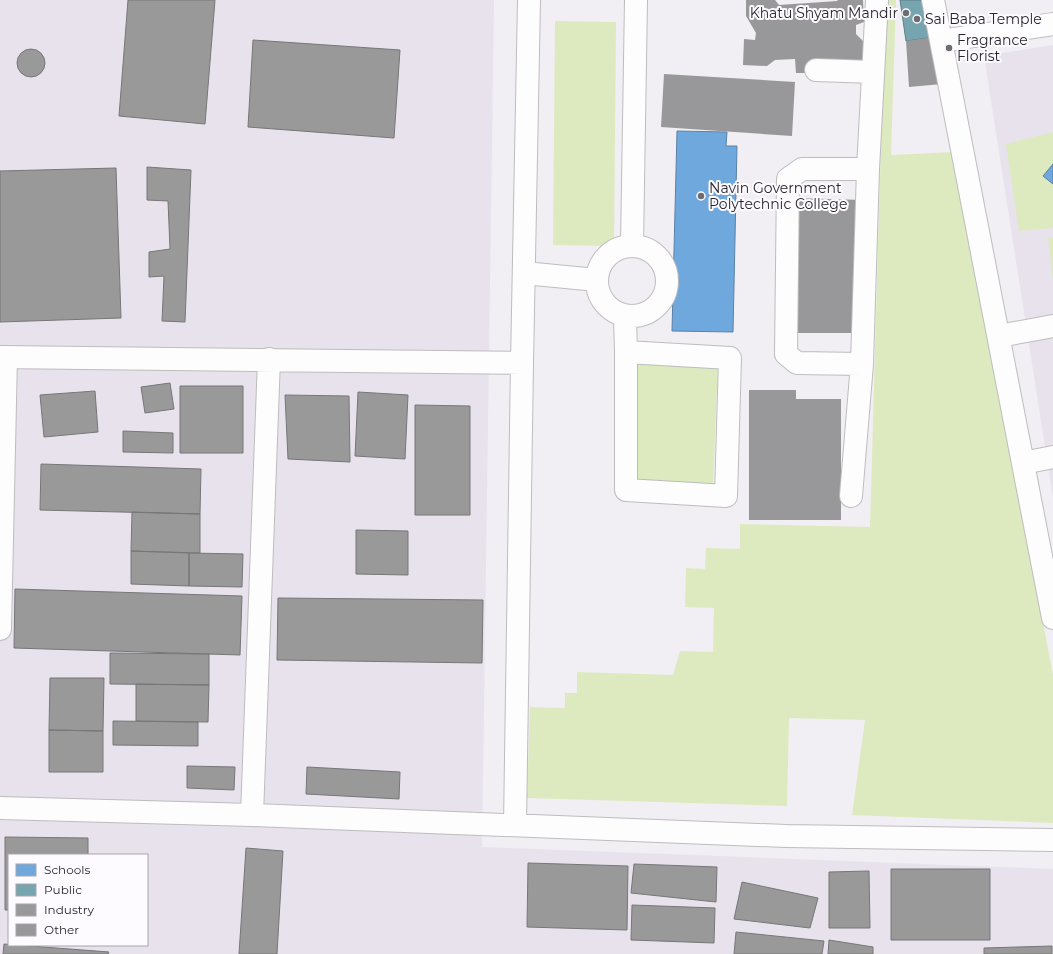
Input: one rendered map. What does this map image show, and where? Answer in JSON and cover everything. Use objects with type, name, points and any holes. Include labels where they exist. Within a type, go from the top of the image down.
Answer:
[{"type":"street","points":[[515,825],[522,363],[530,0]]},
{"type":"street","points":[[632,245],[636,0]]},
{"type":"street","points":[[851,496],[862,364],[868,169],[877,0]]},
{"type":"street","points":[[935,0],[941,41],[1052,610]]},
{"type":"street","points":[[941,41],[1053,24]]},
{"type":"street","points":[[816,70],[873,72]]},
{"type":"street","points":[[862,364],[797,363],[786,354],[788,179],[802,169],[868,169]]},
{"type":"street","points":[[632,245],[644,247],[654,253],[662,261],[667,272],[668,284],[664,296],[658,306],[637,316],[625,316],[616,312],[602,299],[598,290],[597,280],[599,269],[604,259],[621,247],[632,245]]},
{"type":"street","points":[[524,273],[597,280]]},
{"type":"street","points":[[625,316],[626,490],[726,496],[730,358],[626,352]]},
{"type":"street","points":[[998,336],[1053,326]]},
{"type":"street","points":[[0,629],[3,357],[522,363]]},
{"type":"street","points":[[252,815],[269,359]]},
{"type":"street","points":[[1023,463],[1053,457]]},
{"type":"street","points":[[0,808],[252,815],[786,836],[1053,840]]},
{"type":"shaded area","points":[[0,0],[494,0],[482,847],[1053,869],[1053,954],[0,954]]},
{"type":"shaded area","points":[[1053,45],[1053,498],[984,56]]},
{"type":"green space","points":[[885,0],[896,0],[891,155],[954,152],[1053,675],[1053,823],[852,815],[865,720],[789,718],[787,806],[527,798],[530,707],[565,708],[565,693],[577,693],[577,672],[673,675],[680,651],[713,652],[714,608],[685,607],[686,568],[705,569],[706,548],[740,549],[740,524],[870,527]]},
{"type":"green space","points":[[555,21],[616,22],[614,246],[553,245]]},
{"type":"green space","points":[[1053,132],[1053,164],[1043,176],[1053,184],[1053,228],[1019,231],[1006,144]]},
{"type":"green space","points":[[1048,238],[1053,238],[1053,280]]},
{"type":"green space","points":[[632,358],[718,363],[713,485],[632,479]]},
{"type":"building: Schools","points":[[677,131],[727,132],[726,146],[737,146],[733,332],[672,331]]},
{"type":"building: Schools","points":[[1053,164],[1053,184],[1043,176]]},
{"type":"building: Public","name":"Sai Baba Temple","points":[[900,0],[930,0],[935,37],[906,41]]},
{"type":"building: Industry","points":[[128,0],[215,0],[205,124],[119,116]]},
{"type":"building: Industry","points":[[253,40],[400,50],[394,138],[248,127]]},
{"type":"building: Industry","points":[[31,49],[41,53],[45,63],[41,73],[31,77],[21,73],[17,63],[21,53]]},
{"type":"building: Industry","points":[[147,167],[191,170],[185,322],[162,321],[164,276],[149,277],[149,252],[170,249],[168,201],[147,200]]},
{"type":"building: Industry","points":[[116,168],[121,318],[0,322],[0,171]]},
{"type":"building: Industry","points":[[170,383],[174,409],[145,413],[141,387]]},
{"type":"building: Industry","points":[[180,386],[243,386],[243,453],[180,453]]},
{"type":"building: Industry","points":[[95,391],[98,432],[44,437],[40,395]]},
{"type":"building: Industry","points":[[358,392],[408,395],[405,459],[355,456]]},
{"type":"building: Industry","points":[[285,395],[349,396],[350,462],[288,459]]},
{"type":"building: Industry","points":[[415,405],[470,406],[470,515],[415,515]]},
{"type":"building: Industry","points":[[123,431],[173,433],[173,453],[123,452]]},
{"type":"building: Industry","points":[[41,464],[201,469],[200,514],[40,510]]},
{"type":"building: Industry","points":[[132,512],[200,514],[200,553],[131,551]]},
{"type":"building: Industry","points":[[356,530],[408,531],[408,575],[356,574]]},
{"type":"building: Industry","points":[[131,551],[189,553],[189,586],[131,584]]},
{"type":"building: Industry","points":[[189,553],[243,554],[242,587],[189,586]]},
{"type":"building: Industry","points":[[15,589],[242,596],[240,655],[14,648]]},
{"type":"building: Industry","points":[[278,598],[483,600],[482,663],[277,660]]},
{"type":"building: Industry","points":[[110,653],[209,654],[209,685],[110,684]]},
{"type":"building: Industry","points":[[50,678],[104,678],[103,731],[49,730]]},
{"type":"building: Industry","points":[[136,684],[209,685],[208,722],[136,721]]},
{"type":"building: Industry","points":[[113,721],[198,722],[198,746],[113,745]]},
{"type":"building: Industry","points":[[49,730],[103,731],[103,772],[49,772]]},
{"type":"building: Industry","points":[[187,766],[235,767],[234,790],[187,788]]},
{"type":"building: Industry","points":[[307,767],[400,772],[399,799],[306,794]]},
{"type":"building: Industry","points":[[5,837],[88,838],[88,854],[8,854],[8,910],[5,910]]},
{"type":"building: Industry","points":[[246,848],[283,851],[277,954],[239,954]]},
{"type":"building: Industry","points":[[528,863],[628,866],[627,930],[527,927]]},
{"type":"building: Industry","points":[[634,864],[717,867],[716,902],[631,893]]},
{"type":"building: Industry","points":[[891,869],[990,869],[990,940],[891,940]]},
{"type":"building: Industry","points":[[869,871],[870,928],[829,928],[829,872]]},
{"type":"building: Industry","points":[[742,882],[818,898],[810,928],[734,919]]},
{"type":"building: Industry","points":[[632,905],[715,908],[714,943],[631,940]]},
{"type":"building: Industry","points":[[736,932],[824,941],[822,954],[734,954]]},
{"type":"building: Industry","points":[[829,940],[873,947],[873,954],[828,954]]},
{"type":"building: Industry","points":[[4,944],[8,944],[8,946],[30,946],[109,952],[108,954],[3,954]]},
{"type":"building: Industry","points":[[1052,946],[1052,954],[984,954],[984,948]]},
{"type":"building: Other","points":[[746,0],[775,0],[779,5],[838,0],[863,0],[864,22],[856,25],[856,34],[865,43],[865,63],[807,62],[805,73],[796,73],[795,59],[775,60],[767,66],[743,65],[744,39],[755,40],[756,33],[746,16]]},
{"type":"building: Other","points":[[935,37],[942,84],[909,87],[906,41]]},
{"type":"building: Other","points":[[664,74],[795,82],[792,136],[661,127]]},
{"type":"building: Other","points":[[794,198],[863,200],[858,333],[789,333]]},
{"type":"building: Other","points":[[749,390],[796,390],[796,399],[841,399],[841,520],[749,520]]},
{"type":"place","name":"Khatu Shyam Mandir","points":[[906,13]]},
{"type":"place","name":"Sai Baba Temple","points":[[917,19]]},
{"type":"place","name":"Fragrance Florist","points":[[949,48]]},
{"type":"place","name":"Navin Government Polytechnic College","points":[[701,196]]}]
